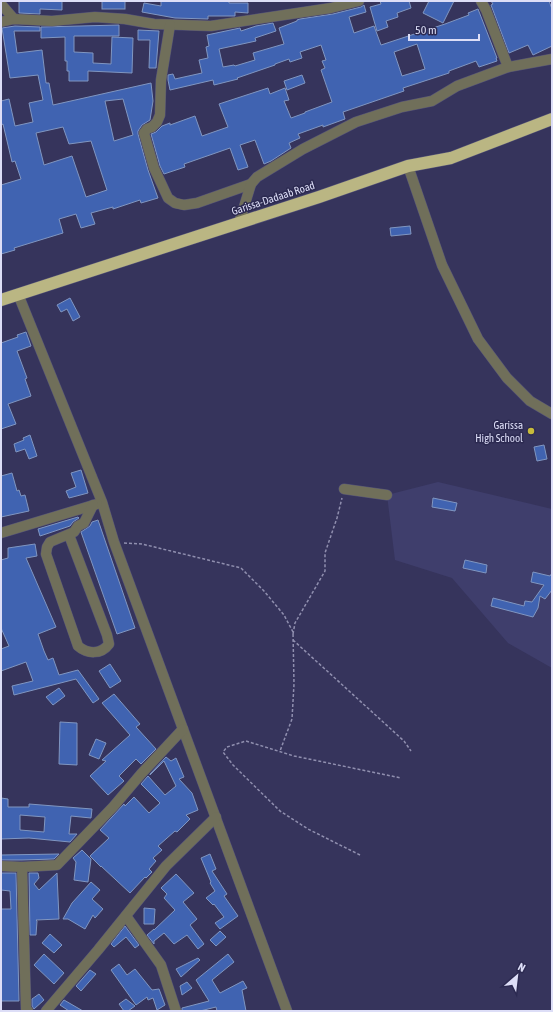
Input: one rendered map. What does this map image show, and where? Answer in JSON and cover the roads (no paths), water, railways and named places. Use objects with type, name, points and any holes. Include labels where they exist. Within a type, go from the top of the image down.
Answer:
[{"type":"highway","name":"Garissa-Dadaab Road","points":[[1,300],[239,223],[408,166],[451,158],[552,119]]},
{"type":"street","points":[[1,22],[14,19],[52,21],[95,18],[210,26],[331,8],[360,1]]},
{"type":"street","points":[[480,1],[486,10],[508,67]]},
{"type":"street","points":[[1,4],[14,19]]},
{"type":"street","points":[[170,24],[161,80],[160,115],[152,128],[147,129],[144,133],[154,168],[168,198],[175,203],[184,205],[197,203],[252,184]]},
{"type":"street","points":[[239,223],[252,184],[257,177],[303,150],[356,122],[402,107],[432,101],[457,86],[508,67],[552,59]]},
{"type":"street","points":[[408,166],[442,264],[478,338],[507,378],[530,401],[552,414]]},
{"type":"street","points":[[18,294],[98,504],[114,542],[287,1011]]},
{"type":"street","points":[[344,489],[386,495]]},
{"type":"street","points":[[1,533],[98,504]]},
{"type":"street","points":[[69,535],[107,635],[109,644],[102,650],[90,653],[84,651],[78,646],[46,554],[47,547],[50,542],[69,535],[84,523],[98,504]]},
{"type":"street","points":[[1,866],[22,867],[57,865],[113,807],[141,774],[183,729]]},
{"type":"street","points":[[46,1011],[166,866],[216,818]]},
{"type":"street","points":[[22,867],[26,1009],[28,1011]]},
{"type":"street","points":[[126,916],[161,965],[176,1011]]},
{"type":"place","name":"Garissa High School","points":[[531,431]]}]
